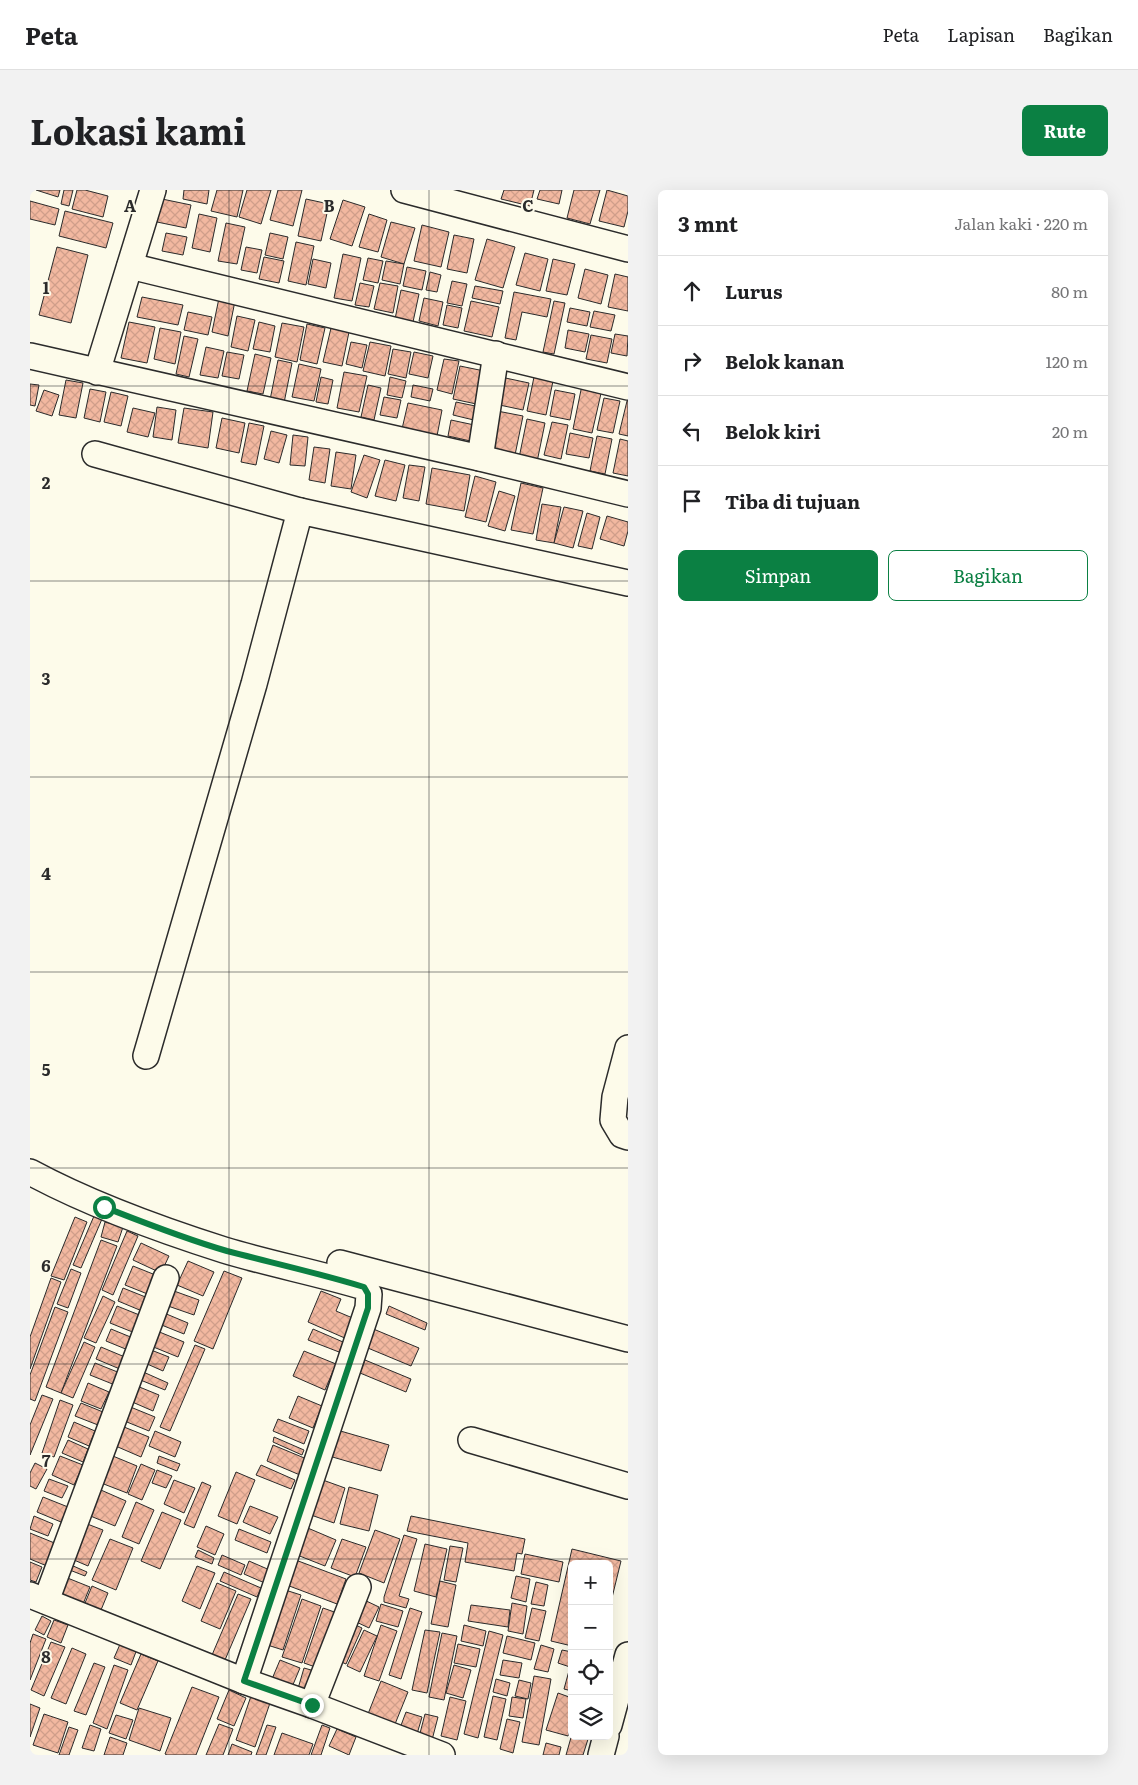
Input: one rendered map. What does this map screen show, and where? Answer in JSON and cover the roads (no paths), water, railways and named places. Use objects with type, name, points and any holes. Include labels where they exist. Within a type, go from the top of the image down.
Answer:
[{"type":"street","points":[[97,372],[153,190]]},
{"type":"street","points":[[404,190],[628,249]]},
{"type":"street","points":[[130,266],[628,387]]},
{"type":"street","points":[[480,458],[496,354]]},
{"type":"street","points":[[30,356],[480,458],[628,494]]},
{"type":"street","points":[[95,454],[300,511],[628,583]]},
{"type":"street","points":[[146,1056],[254,684],[300,511]]},
{"type":"street","points":[[628,1048],[615,1097],[614,1120],[622,1135],[628,1137]]},
{"type":"street","points":[[30,1172],[104,1207],[150,1225],[226,1250],[364,1287],[368,1294],[368,1308],[244,1681]]},
{"type":"street","points":[[306,1254],[628,1339]]},
{"type":"street","points":[[166,1278],[38,1598],[244,1681],[442,1755]]},
{"type":"street","points":[[471,1440],[628,1486]]},
{"type":"street","points":[[312,1705],[358,1587]]},
{"type":"street","points":[[613,1710],[628,1655]]},
{"type":"street","points":[[601,1755],[605,1740]]}]
